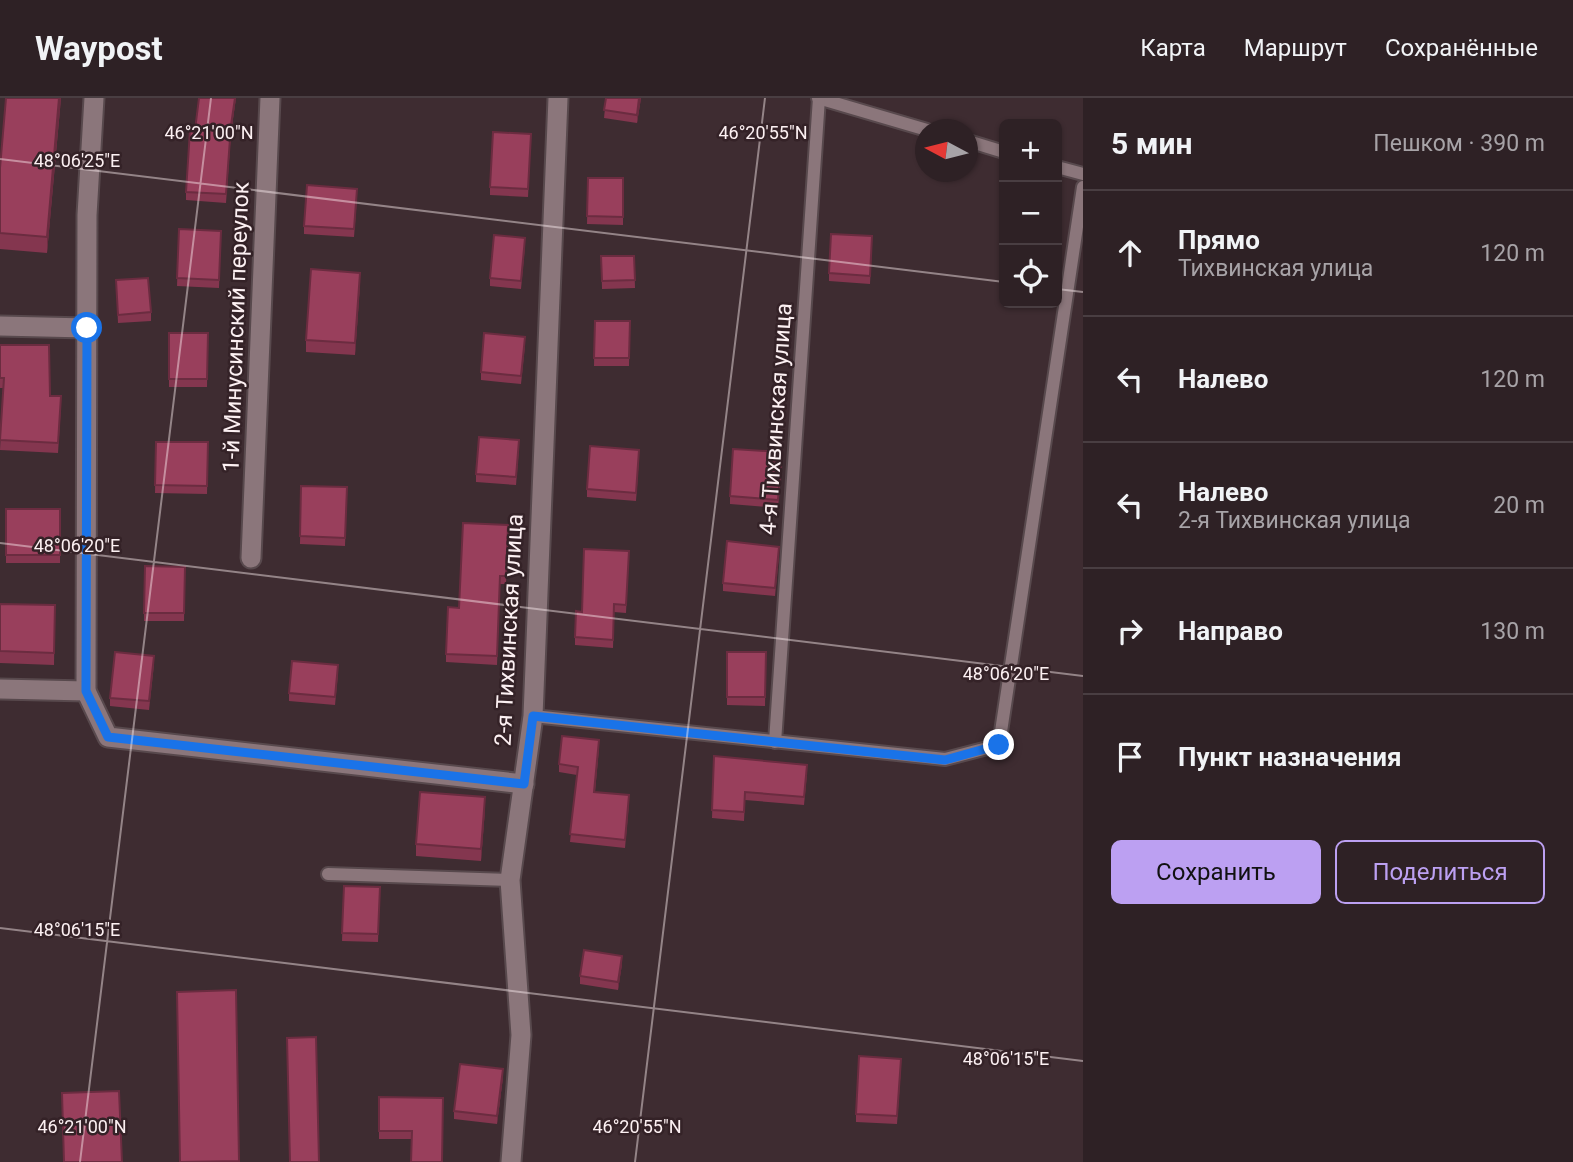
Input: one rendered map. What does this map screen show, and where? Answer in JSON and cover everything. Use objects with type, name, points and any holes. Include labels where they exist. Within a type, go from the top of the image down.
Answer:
[{"type":"street","points":[[94,98],[87,215],[86,691],[108,737],[524,784]]},
{"type":"street","name":"1-й Минусинский переулок","points":[[251,558],[270,98]]},
{"type":"street","name":"2-я Тихвинская улица","points":[[512,1162],[521,1035],[510,880],[533,716],[558,98]]},
{"type":"street","points":[[0,326],[87,328]]},
{"type":"street","points":[[0,689],[86,691]]},
{"type":"lane","points":[[818,98],[915,126]]},
{"type":"lane","name":"4-я Тихвинская улица","points":[[775,742],[818,98]]},
{"type":"lane","points":[[978,144],[999,150]]},
{"type":"lane","points":[[1062,168],[1083,174]]},
{"type":"lane","points":[[533,716],[945,760],[999,745],[1083,187]]},
{"type":"lane","points":[[328,874],[510,880]]},
{"type":"building","points":[[6,98],[59,98],[47,237],[0,233],[0,168]]},
{"type":"building","points":[[199,98],[235,98],[226,194],[186,192],[190,130],[195,130]]},
{"type":"building","points":[[606,98],[639,98],[637,115],[604,110]]},
{"type":"building","points":[[493,132],[531,134],[528,189],[490,187]]},
{"type":"building","points":[[588,178],[623,178],[623,217],[587,216]]},
{"type":"building","points":[[307,185],[357,189],[354,229],[304,226]]},
{"type":"building","points":[[179,229],[221,231],[219,280],[177,278]]},
{"type":"building","points":[[831,234],[872,236],[870,276],[829,273]]},
{"type":"building","points":[[494,235],[525,238],[521,281],[490,278]]},
{"type":"building","points":[[601,256],[634,256],[635,280],[602,281]]},
{"type":"building","points":[[311,269],[360,273],[355,343],[306,340]]},
{"type":"building","points":[[148,278],[151,312],[118,315],[116,280]]},
{"type":"building","points":[[595,321],[630,321],[629,358],[594,358]]},
{"type":"building","points":[[169,333],[208,333],[207,379],[169,379]]},
{"type":"building","points":[[484,333],[525,337],[521,376],[481,372]]},
{"type":"building","points":[[0,345],[49,345],[50,396],[61,396],[58,443],[0,440],[4,378],[0,378]]},
{"type":"building","points":[[479,437],[519,440],[516,477],[476,474]]},
{"type":"building","points":[[156,442],[208,442],[207,486],[155,485]]},
{"type":"building","points":[[590,446],[639,450],[636,493],[587,489]]},
{"type":"building","points":[[733,449],[782,452],[778,500],[730,496]]},
{"type":"building","points":[[301,486],[347,487],[345,538],[300,536]]},
{"type":"building","points":[[6,509],[60,509],[60,555],[6,555]]},
{"type":"building","points":[[463,523],[508,525],[506,576],[500,576],[497,656],[446,654],[448,607],[459,608]]},
{"type":"building","points":[[727,541],[779,547],[775,588],[723,583]]},
{"type":"building","points":[[584,549],[629,551],[626,605],[614,604],[613,640],[575,637],[576,611],[582,612]]},
{"type":"building","points":[[145,566],[185,567],[184,613],[144,613]]},
{"type":"building","points":[[0,604],[55,605],[54,653],[0,651]]},
{"type":"building","points":[[115,652],[154,656],[149,701],[110,698]]},
{"type":"building","points":[[727,652],[766,652],[765,697],[727,697]]},
{"type":"building","points":[[292,661],[338,665],[335,697],[289,693]]},
{"type":"building","points":[[562,736],[599,740],[594,792],[629,795],[625,840],[570,834],[578,767],[559,764]]},
{"type":"building","points":[[714,756],[807,765],[804,797],[745,792],[744,812],[712,810]]},
{"type":"building","points":[[420,792],[485,797],[481,849],[416,844]]},
{"type":"building","points":[[344,886],[380,887],[378,934],[342,933]]},
{"type":"building","points":[[584,950],[622,956],[618,982],[580,976]]},
{"type":"building","points":[[236,990],[239,1161],[180,1162],[177,992]]},
{"type":"building","points":[[316,1037],[319,1162],[290,1162],[287,1038]]},
{"type":"building","points":[[859,1056],[901,1059],[897,1116],[856,1114]]},
{"type":"building","points":[[460,1064],[503,1069],[497,1116],[454,1111]]},
{"type":"building","points":[[119,1091],[122,1162],[64,1162],[62,1093]]},
{"type":"building","points":[[379,1097],[443,1098],[442,1162],[411,1162],[412,1131],[379,1131]]},
{"type":"route","points":[[87,328],[86,691],[108,737],[524,784],[533,716],[945,760],[999,745]]}]
